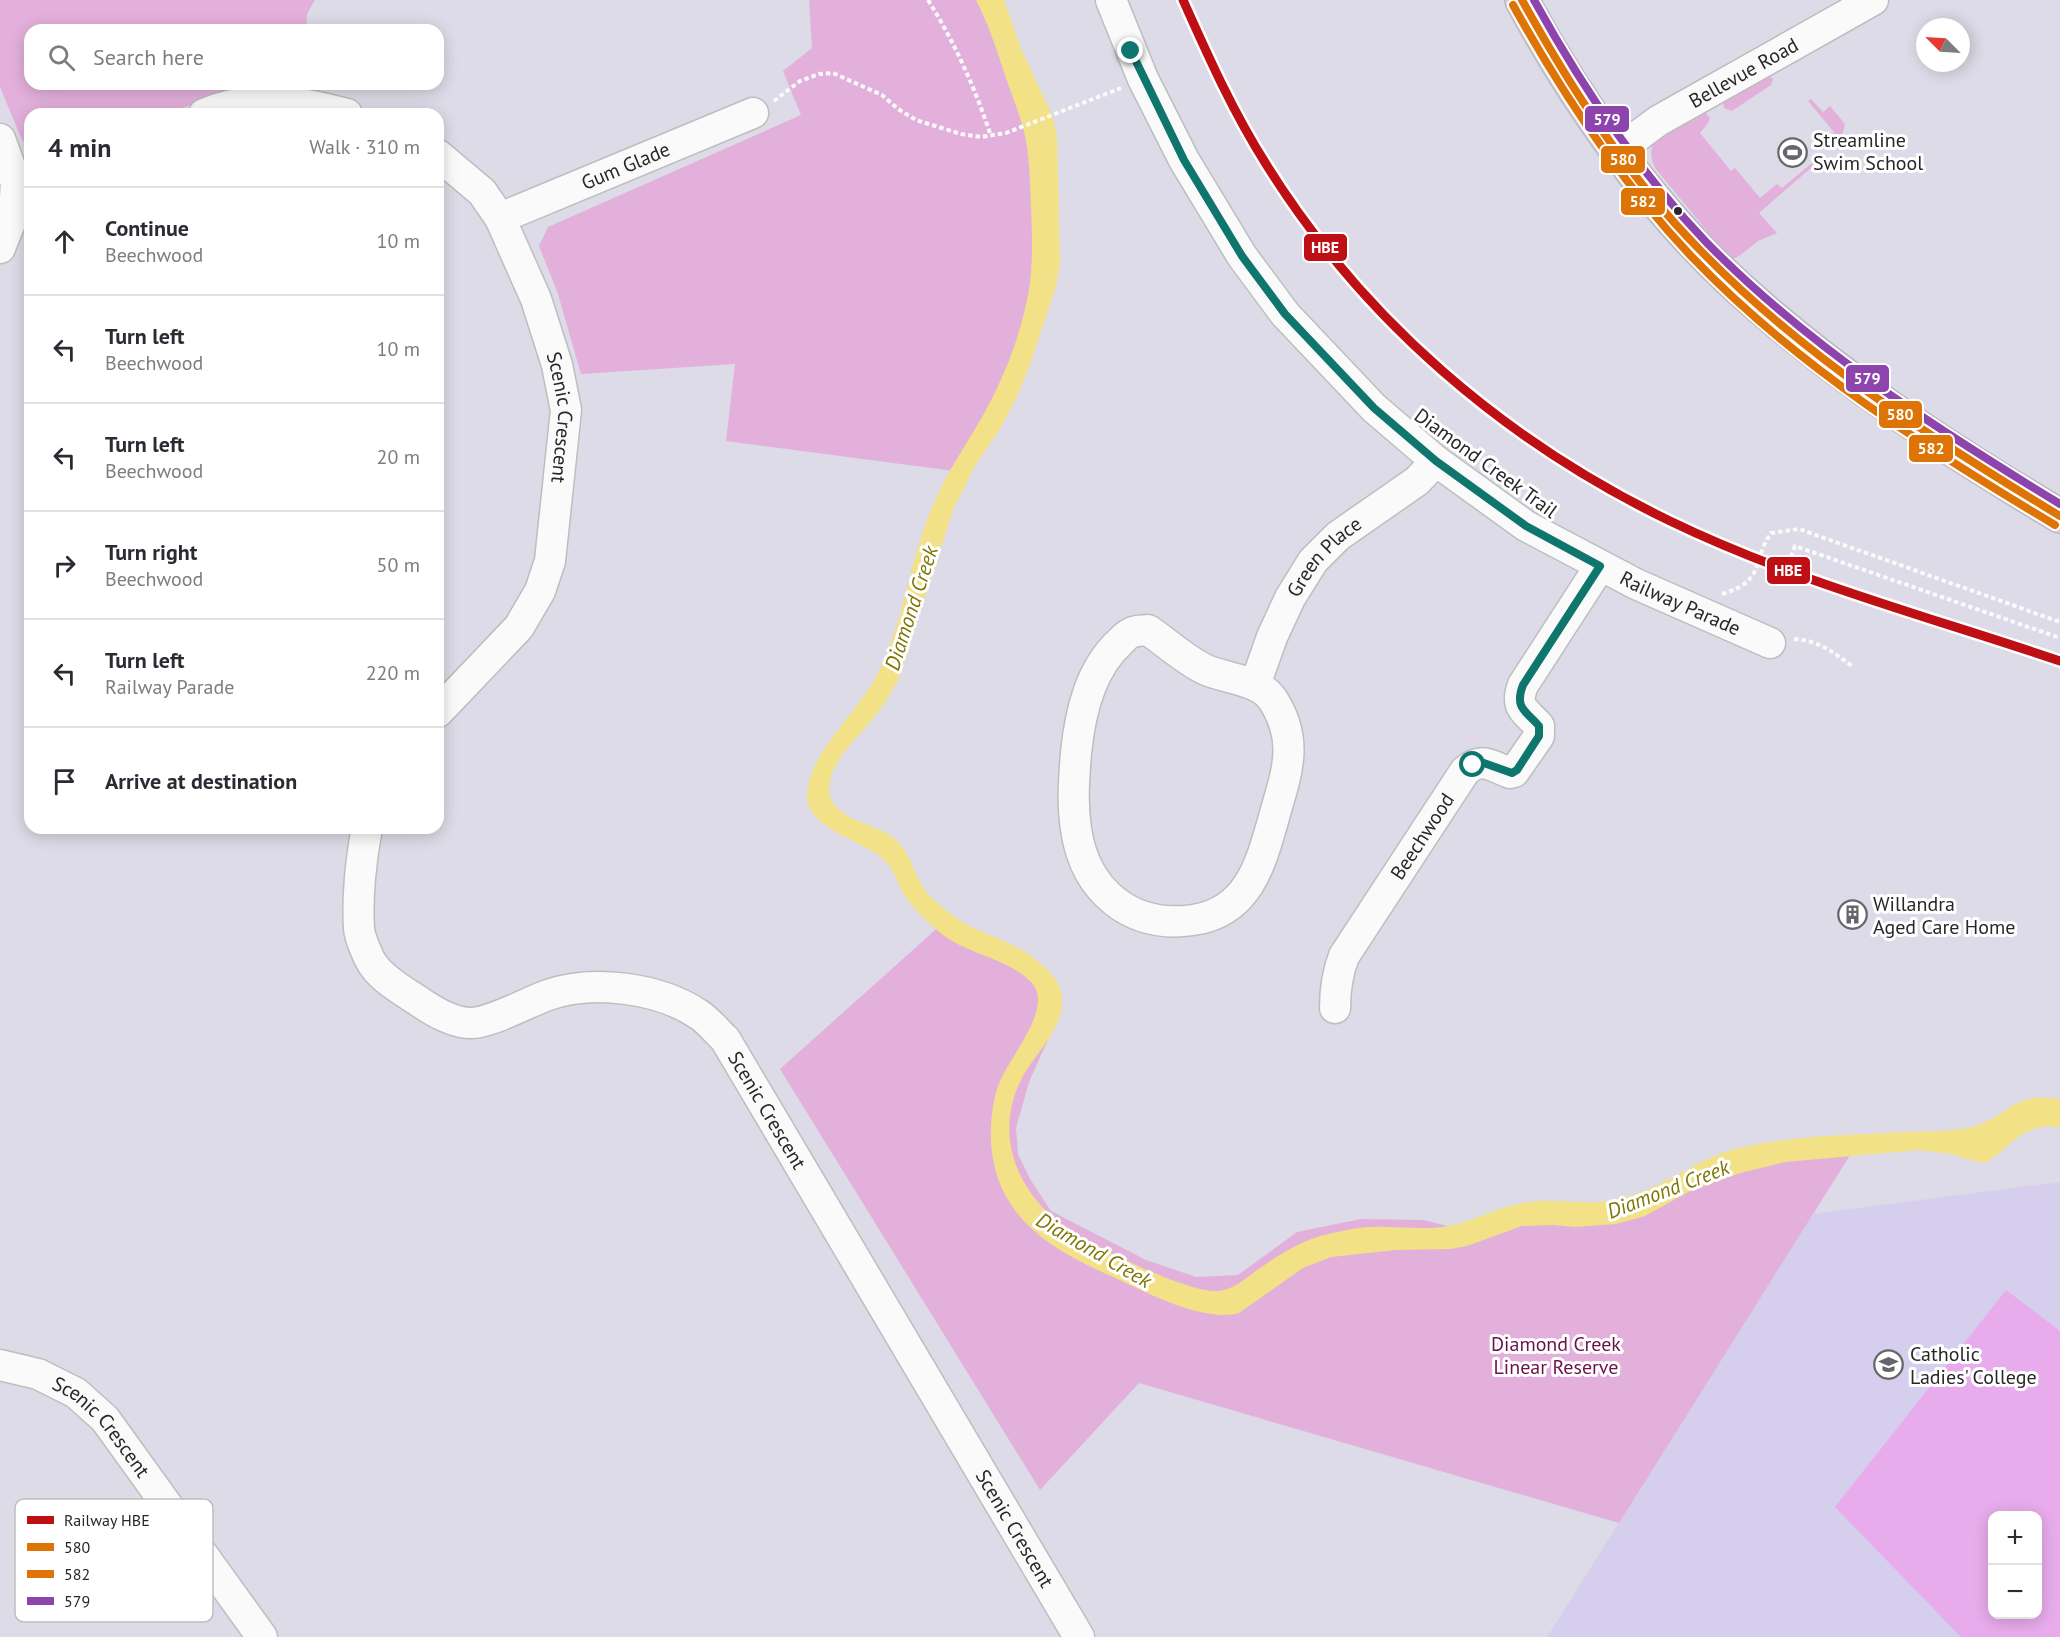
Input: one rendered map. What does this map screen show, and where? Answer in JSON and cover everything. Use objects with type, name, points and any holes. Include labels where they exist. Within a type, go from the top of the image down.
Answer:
[{"type":"main road","points":[[1522,0],[1563,70],[1618,152],[1696,246],[1728,279],[1835,368],[1904,416],[2060,516]]},
{"type":"street","name":"Railway Parade","points":[[1111,0],[1143,79],[1184,160],[1242,256],[1285,314],[1374,408],[1436,461],[1526,526],[1600,566],[1770,643]]},
{"type":"street","name":"Bellevue Road","points":[[1618,152],[1658,121],[1873,0]]},
{"type":"street","points":[[224,108],[248,101],[282,102],[326,108]]},
{"type":"street","name":"Gum Glade","points":[[500,218],[753,113]]},
{"type":"street","points":[[0,139],[23,182],[0,248]]},
{"type":"street","name":"Scenic Crescent","points":[[444,160],[482,192],[500,218],[536,299],[557,365],[566,410],[550,561],[540,591],[519,627],[444,706]]},
{"type":"street","name":"Green Place","points":[[1255,685],[1272,637],[1290,598],[1313,561],[1338,536],[1417,481],[1436,461]]},
{"type":"street","name":"Beechwood","points":[[1335,1008],[1336,983],[1344,956],[1465,771],[1481,762],[1510,773],[1515,772],[1539,736],[1539,726],[1522,710],[1519,701],[1523,685],[1600,566]]},
{"type":"street","points":[[1148,630],[1187,660],[1205,670],[1255,685],[1272,697],[1281,716],[1289,746],[1289,767],[1265,853],[1245,891],[1231,905],[1195,920],[1154,920],[1131,912],[1112,901],[1098,886],[1085,862],[1076,831],[1073,793],[1079,724],[1098,670],[1114,647],[1131,632],[1148,630]]},
{"type":"street","name":"Scenic Crescent","points":[[366,834],[359,930],[374,966],[395,986],[425,1006],[451,1018],[471,1023],[495,1017],[550,994],[587,987],[618,988],[663,997],[699,1014],[724,1039],[1079,1637]]},
{"type":"street","name":"Scenic Crescent","points":[[0,1365],[39,1374],[76,1393],[105,1419],[163,1499]]},
{"type":"street","name":"Scenic Crescent","points":[[213,1569],[262,1637]]},
{"type":"path","points":[[928,0],[977,94],[991,136]]},
{"type":"path","points":[[753,113],[782,96],[800,81],[819,74],[833,73],[882,95],[906,115],[924,123],[972,136],[991,136],[1006,133],[1143,79]]},
{"type":"path","points":[[1714,592],[1723,594],[1730,592],[1750,580],[1771,532],[1799,529],[2060,622]]},
{"type":"path","points":[[1791,557],[1795,546],[2060,638]]},
{"type":"path","points":[[1770,643],[1795,639],[1810,640],[1823,645],[1852,666]]},
{"type":"shaded area","name":"Catholic Ladies' College","points":[[2060,1182],[2060,1637],[1547,1637],[1813,1214]]},
{"type":"shaded area","points":[[2006,1290],[2060,1331],[2060,1637],[1961,1637],[1835,1507]]},
{"type":"green space","points":[[0,0],[315,0],[307,14],[306,24],[24,24],[24,90],[260,90],[245,91],[183,108],[24,108],[24,142],[0,87]]},
{"type":"green space","points":[[809,0],[994,0],[1035,105],[1033,329],[954,471],[726,441],[735,364],[581,374],[558,294],[539,246],[548,227],[801,115],[783,71],[812,48]]},
{"type":"green space","points":[[1768,75],[1773,79],[1771,85],[1732,111],[1724,108],[1723,100]]},
{"type":"green space","points":[[1811,99],[1823,112],[1830,106],[1845,124],[1840,143],[1832,134],[1834,132],[1808,101]]},
{"type":"green space","points":[[1704,111],[1710,118],[1700,133],[1731,171],[1735,168],[1760,198],[1777,184],[1782,188],[1818,158],[1820,160],[1759,213],[1777,233],[1758,241],[1731,260],[1655,168],[1651,157],[1655,139]]},
{"type":"green space","name":"Diamond Creek Linear Reserve","points":[[943,923],[1016,954],[1058,1010],[1050,1035],[1029,1082],[1016,1128],[1018,1154],[1030,1179],[1051,1211],[1146,1260],[1196,1277],[1238,1275],[1297,1232],[1361,1219],[1424,1220],[1463,1230],[1596,1213],[1685,1174],[1857,1144],[1619,1523],[1139,1383],[1040,1490],[780,1069]]},
{"type":"water","name":"Diamond Creek","points":[[976,0],[1004,0],[1022,51],[1052,115],[1057,137],[1060,261],[1057,283],[1018,395],[1000,429],[975,466],[953,510],[899,678],[882,707],[837,763],[830,781],[830,794],[834,804],[842,812],[887,833],[902,846],[917,877],[933,899],[969,926],[1025,952],[1044,966],[1059,985],[1062,1000],[1058,1021],[1022,1078],[1013,1101],[1009,1124],[1011,1147],[1017,1168],[1027,1188],[1042,1206],[1079,1236],[1108,1252],[1168,1279],[1188,1286],[1218,1291],[1234,1286],[1299,1244],[1318,1237],[1366,1227],[1443,1227],[1528,1202],[1608,1201],[1642,1192],[1706,1160],[1739,1148],[1781,1140],[1823,1136],[1965,1128],[1990,1120],[2015,1104],[2033,1098],[2060,1099],[2060,1127],[2036,1128],[2020,1136],[1987,1162],[1919,1150],[1785,1162],[1740,1173],[1690,1191],[1645,1216],[1616,1224],[1576,1227],[1522,1226],[1467,1246],[1450,1249],[1396,1250],[1331,1257],[1303,1268],[1239,1313],[1227,1315],[1198,1311],[1153,1296],[1065,1253],[1023,1220],[1004,1193],[998,1178],[991,1148],[991,1132],[998,1086],[1034,1019],[1038,1005],[1037,993],[1031,982],[1011,967],[954,942],[938,931],[907,899],[886,862],[817,818],[810,809],[807,798],[814,767],[834,735],[868,690],[886,656],[901,613],[918,546],[934,503],[991,401],[1009,362],[1028,296],[1032,236],[1030,174],[1026,141],[996,48]]},
{"type":"rail line","name":"HBE","points":[[1183,0],[1232,104],[1266,164],[1304,221],[1393,325],[1443,371],[1496,414],[1551,454],[1610,489],[1670,521],[1717,542],[1814,580],[2060,661]]},
{"type":"transit line","name":"580","points":[[1522,0],[1581,99],[1625,163],[1674,222],[1740,289],[1783,326],[1872,395],[1965,457],[2060,516]]},
{"type":"transit line","name":"579","points":[[1534,0],[1572,65],[1613,127],[1658,187],[1707,243],[1747,281],[1831,352],[1921,416],[2060,504]]},
{"type":"transit line","name":"582","points":[[1513,5],[1552,72],[1594,136],[1640,198],[1691,256],[1731,296],[1818,369],[1864,402],[1958,466],[2055,525]]},
{"type":"place","name":"Streamline Swim School","points":[[1792,152]]},
{"type":"place","name":"Willandra Aged Care Home","points":[[1852,915]]},
{"type":"place","name":"Catholic Ladies' College","points":[[1889,1365]]},
{"type":"route","points":[[1131,51],[1184,160],[1242,256],[1285,314],[1374,408],[1436,461],[1526,526],[1600,566],[1523,685],[1519,701],[1522,710],[1539,726],[1539,736],[1515,772],[1510,773],[1481,762],[1473,765]]}]
